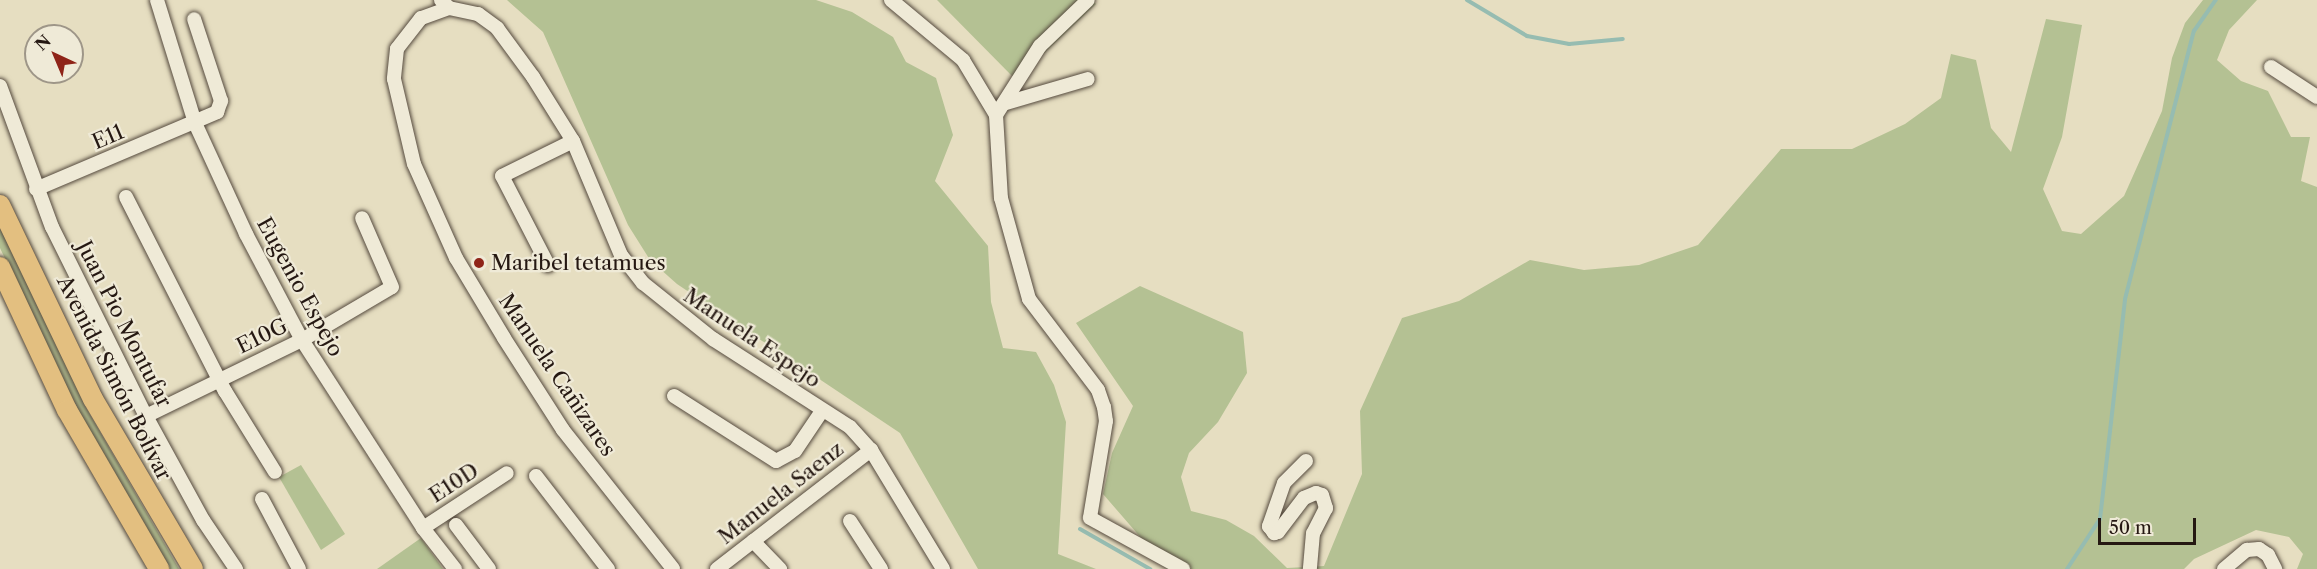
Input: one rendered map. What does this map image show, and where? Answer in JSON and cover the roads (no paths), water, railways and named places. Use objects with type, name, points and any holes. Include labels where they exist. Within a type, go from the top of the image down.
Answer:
[{"type":"highway","name":"Avenida Simón Bolívar","points":[[0,205],[93,399],[193,569]]},
{"type":"highway","points":[[0,267],[67,410],[159,569]]},
{"type":"street","name":"Eugenio Espejo","points":[[157,0],[195,123],[246,234],[302,340],[423,528],[455,569]]},
{"type":"street","points":[[891,0],[963,60],[996,115],[1001,198],[1029,299],[1098,390],[1104,407],[1106,421],[1090,518],[1183,569]]},
{"type":"street","points":[[996,115],[1006,103],[1040,46],[1088,0]]},
{"type":"street","name":"Manuela Espejo","points":[[445,4],[478,14],[497,28],[573,141],[621,255],[643,283],[713,339],[850,427],[871,450],[943,569]]},
{"type":"street","name":"Manuela Cañizares","points":[[445,4],[421,18],[397,49],[394,79],[414,164],[456,258],[504,338],[563,430],[671,568]]},
{"type":"street","name":"E11","points":[[36,189],[214,115],[221,101],[194,20]]},
{"type":"street","points":[[2271,67],[2317,97]]},
{"type":"street","points":[[1006,103],[1088,78]]},
{"type":"street","name":"Juan Pio Montufar","points":[[0,86],[36,189],[146,416],[203,520],[236,569]]},
{"type":"street","points":[[548,266],[502,176],[573,141]]},
{"type":"street","points":[[126,197],[219,380],[275,472]]},
{"type":"street","name":"E10G","points":[[146,416],[302,340],[392,287],[362,218]]},
{"type":"street","points":[[674,396],[776,461],[795,452],[822,411]]},
{"type":"street","name":"Manuela Saenz","points":[[717,569],[871,450]]},
{"type":"street","points":[[1305,461],[1284,483],[1269,526],[1278,532],[1304,498],[1316,493],[1322,495],[1326,508],[1313,533],[1310,569]]},
{"type":"street","name":"E10D","points":[[423,528],[507,473]]},
{"type":"street","points":[[536,476],[608,569]]},
{"type":"street","points":[[262,499],[299,569]]},
{"type":"street","points":[[850,521],[881,569]]},
{"type":"street","points":[[456,525],[489,569]]},
{"type":"street","points":[[753,541],[780,569]]},
{"type":"street","points":[[2224,569],[2247,550],[2259,549],[2268,555],[2275,569]]},
{"type":"waterway","points":[[1467,0],[1527,36],[1569,44],[1623,39]]},
{"type":"waterway","points":[[2067,569],[2100,519],[2125,299],[2194,31],[2216,0]]},
{"type":"waterway","points":[[1080,529],[1150,569]]},
{"type":"place","name":"Maribel tetamues","points":[[479,263]]}]
